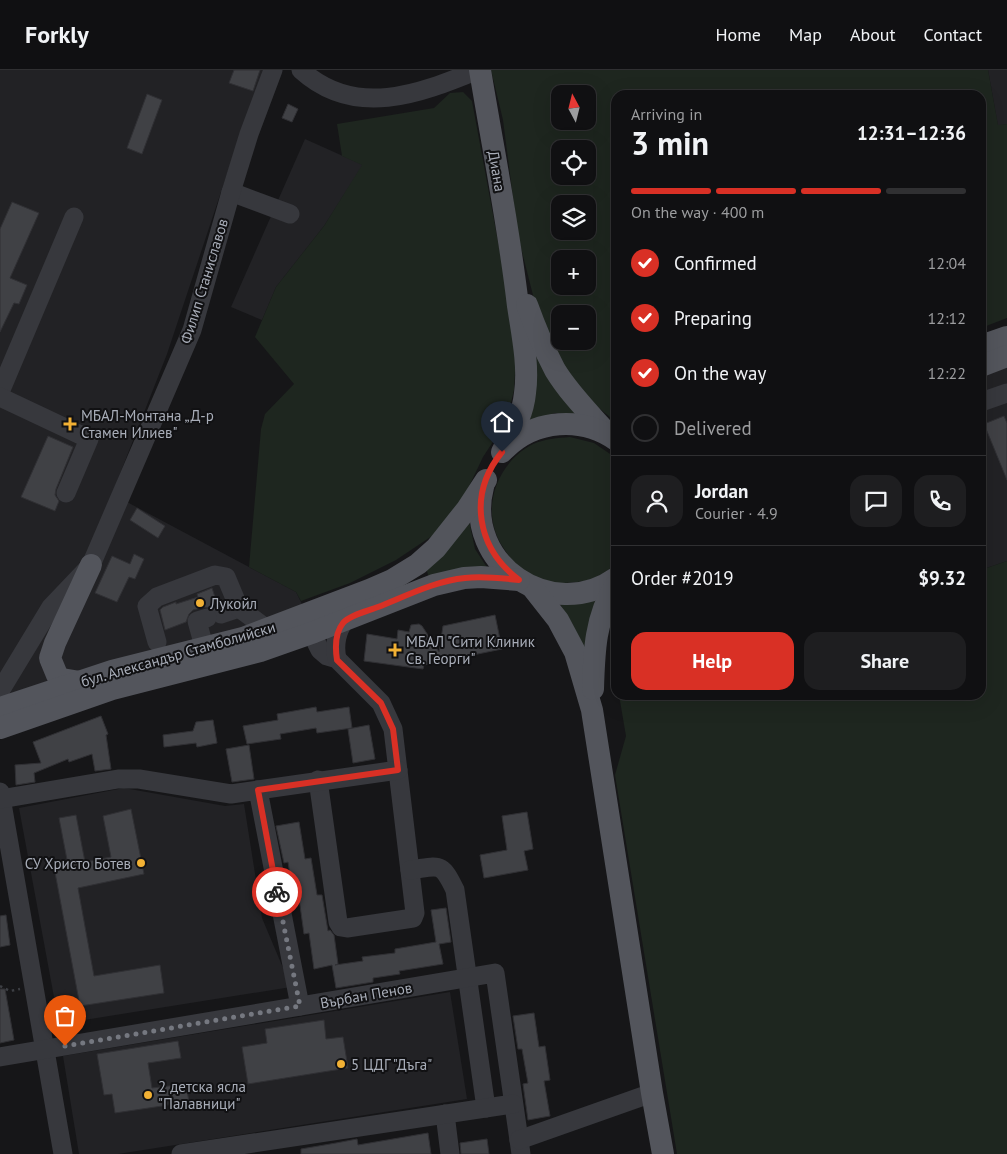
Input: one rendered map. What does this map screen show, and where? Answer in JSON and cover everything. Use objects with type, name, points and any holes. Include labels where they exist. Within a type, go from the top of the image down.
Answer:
[{"type":"main road","name":"Диана","points":[[479,70],[514,271]]},
{"type":"main road","points":[[514,271],[542,343],[556,370],[575,397],[611,436]]},
{"type":"main road","points":[[514,271],[523,341],[526,392],[519,419],[502,452],[492,465],[486,480],[482,496],[481,513],[485,536],[495,556],[510,573],[525,584],[558,620],[575,652],[592,710],[663,1154]]},
{"type":"main road","points":[[986,344],[1007,337]]},
{"type":"main road","points":[[986,364],[1007,356]]},
{"type":"main road","points":[[502,452],[519,437],[535,430],[563,423],[581,425],[611,437]]},
{"type":"main road","name":"бул. Александър Стамболийски","points":[[0,728],[112,689],[169,674],[267,630],[392,580],[418,564],[436,548],[467,509],[486,480]]},
{"type":"main road","points":[[80,682],[62,679],[57,675],[50,658],[91,564]]},
{"type":"main road","name":"бул. Александър Стамболийски","points":[[0,708],[112,671],[260,651],[449,581],[481,577],[525,584],[552,593],[573,594],[594,589],[611,580]]},
{"type":"main road","points":[[314,632],[328,616],[369,590]]},
{"type":"main road","points":[[592,710],[596,637],[602,611],[611,592]]},
{"type":"street","name":"Филип Станиславов","points":[[0,691],[51,607],[91,564],[192,330],[249,134],[273,70]]},
{"type":"street","points":[[301,70],[310,78],[339,94],[362,99],[416,93],[479,70]]},
{"type":"street","points":[[231,192],[290,214]]},
{"type":"street","points":[[0,392],[74,217]]},
{"type":"street","points":[[986,400],[1007,393]]},
{"type":"street","points":[[0,396],[89,438],[66,493]]},
{"type":"street","points":[[157,642],[147,606],[157,596],[215,575],[226,577],[239,608],[267,630]]},
{"type":"street","points":[[207,658],[197,621],[239,608]]},
{"type":"street","points":[[337,660],[335,650],[337,636],[345,620]]},
{"type":"street","points":[[314,632],[320,650],[327,656],[337,660],[381,703],[393,729],[414,917],[347,928],[341,927],[338,922],[318,780]]},
{"type":"street","points":[[63,1154],[1,795],[118,779],[139,779],[203,791],[231,794],[398,770]]},
{"type":"street","points":[[258,790],[300,1006]]},
{"type":"street","points":[[410,870],[442,868],[447,873],[455,890],[486,1108]]},
{"type":"street","name":"Върбан Пенов","points":[[0,1057],[494,973],[513,1104]]},
{"type":"street","points":[[185,1154],[275,1147],[445,1114],[513,1104],[520,1147],[652,1093]]},
{"type":"street","points":[[445,1114],[450,1154]]},
{"type":"shaded area","name":"МБАЛ-Монтана „Д-р Стамен Илиев\"","points":[[0,70],[265,70],[242,129],[167,354],[112,494],[296,592],[307,614],[191,651],[0,696]]},
{"type":"shaded area","points":[[491,70],[988,70],[998,125],[1007,124],[1007,318],[986,326],[986,90],[611,90],[611,418],[572,383],[556,350],[596,350],[596,305],[551,305],[551,339],[536,307],[518,236],[503,120]]},
{"type":"shaded area","points":[[988,70],[1007,70],[1007,124],[998,126]]},
{"type":"shaded area","points":[[463,92],[472,101],[504,274],[516,352],[514,390],[508,415],[483,457],[461,503],[432,536],[396,560],[350,583],[301,601],[296,592],[249,567],[261,429],[265,414],[294,384],[255,337],[276,287],[324,226],[362,165],[342,156],[337,124],[434,108],[450,93]]},
{"type":"shaded area","points":[[305,139],[363,165],[324,226],[276,287],[262,320],[231,307]]},
{"type":"shaded area","points":[[529,338],[580,415],[555,413],[525,422]]},
{"type":"shaded area","points":[[1007,366],[1007,561],[986,568],[986,374]]},
{"type":"shaded area","points":[[570,437],[594,443],[611,455],[611,568],[586,581],[553,583],[542,580],[516,565],[503,547],[496,533],[492,518],[495,489],[509,463],[520,452],[533,444],[551,439]]},
{"type":"shaded area","points":[[469,521],[475,549],[490,572],[429,578],[426,568]]},
{"type":"shaded area","points":[[1007,561],[1007,1154],[677,1154],[615,775],[626,736],[620,700],[986,700],[986,568]]},
{"type":"shaded area","points":[[599,598],[587,660],[572,623],[560,604]]},
{"type":"shaded area","name":"СУ Христо Ботев","points":[[124,788],[225,806],[244,804],[262,918],[291,987],[59,1024],[19,808]]},
{"type":"shaded area","name":"5 ЦДГ \"Дъга\"","points":[[450,992],[467,1099],[118,1154],[79,1154],[63,1056]]},
{"type":"building","points":[[234,70],[260,70],[253,91],[229,83]]},
{"type":"building","points":[[147,94],[162,100],[142,154],[127,148]]},
{"type":"building","points":[[288,104],[298,109],[292,122],[282,118]]},
{"type":"building","points":[[12,202],[39,213],[10,278],[27,285],[19,304],[14,303],[0,332],[0,229]]},
{"type":"building","points":[[1004,416],[1007,423],[1007,480],[986,429],[986,423]]},
{"type":"building","points":[[48,436],[73,447],[56,489],[55,495],[59,501],[55,511],[21,497]]},
{"type":"building","points":[[137,508],[165,526],[158,538],[130,520]]},
{"type":"building","points":[[134,554],[144,559],[135,579],[129,577],[117,602],[95,593],[112,556],[130,564]]},
{"type":"building","points":[[212,588],[217,603],[212,608],[204,607],[193,610],[186,622],[165,630],[160,610],[163,607],[198,597],[197,594]]},
{"type":"building","points":[[495,615],[502,649],[424,665],[423,669],[364,661],[367,634],[397,639],[398,630],[409,632],[411,625],[419,624],[439,652],[443,626]]},
{"type":"building","points":[[316,707],[317,712],[349,707],[352,728],[317,733],[316,728],[280,734],[281,739],[247,744],[243,726],[278,720],[277,714]]},
{"type":"building","points":[[101,716],[108,734],[106,735],[111,769],[95,771],[92,754],[69,762],[68,759],[34,773],[35,782],[16,785],[15,765],[41,763],[33,742]]},
{"type":"building","points":[[213,720],[217,743],[197,747],[196,743],[164,747],[163,735],[193,731],[196,722]]},
{"type":"building","points":[[369,725],[375,759],[353,763],[348,729]]},
{"type":"building","points":[[249,745],[254,779],[232,782],[226,749]]},
{"type":"building","points":[[131,809],[144,874],[78,888],[94,976],[160,965],[164,993],[80,1006],[54,867],[68,865],[59,818],[76,815],[85,862],[111,857],[103,816]]},
{"type":"building","points":[[527,812],[533,849],[524,851],[528,870],[484,878],[480,855],[507,850],[502,816]]},
{"type":"building","points":[[299,822],[305,859],[311,858],[317,895],[322,895],[328,931],[330,930],[334,935],[338,964],[335,965],[363,961],[362,957],[395,953],[395,949],[436,942],[431,910],[446,908],[451,942],[439,944],[443,964],[399,971],[400,974],[373,978],[373,982],[336,988],[332,965],[314,969],[309,933],[304,934],[299,898],[294,900],[288,862],[284,863],[276,826]]},
{"type":"building","points":[[6,915],[10,945],[0,947],[0,916]]},
{"type":"building","points":[[0,989],[5,989],[14,1040],[0,1043]]},
{"type":"building","points":[[534,1013],[539,1047],[545,1046],[550,1080],[544,1081],[550,1116],[528,1120],[523,1084],[528,1083],[522,1049],[518,1049],[513,1016]]},
{"type":"building","points":[[324,1020],[326,1039],[343,1037],[348,1068],[248,1084],[242,1047],[267,1043],[265,1029]]},
{"type":"building","points":[[178,1041],[181,1058],[148,1063],[152,1088],[186,1084],[189,1102],[115,1113],[112,1094],[104,1095],[97,1054]]},
{"type":"building","points":[[428,1133],[431,1154],[301,1154],[301,1149],[357,1139],[358,1145]]},
{"type":"building","points":[[487,1139],[489,1154],[461,1154],[460,1143]]},
{"type":"way so far","points":[[65,1046],[300,1006],[277,892]]},
{"type":"place","name":"МБАЛ-Монтана „Д-р Стамен Илиев\"","points":[[70,424]]},
{"type":"place","name":"Лукойл","points":[[200,603]]},
{"type":"place","name":"МБАЛ \"Сити Клиник Св. Георги\"","points":[[395,650]]},
{"type":"place","name":"СУ Христо Ботев","points":[[141,863]]},
{"type":"place","name":"5 ЦДГ \"Дъга\"","points":[[341,1064]]},
{"type":"place","name":"2 детска ясла \"Палавници\"","points":[[148,1095]]},
{"type":"route","points":[[277,892],[258,790],[398,770],[393,729],[381,703],[337,660],[335,650],[337,636],[345,620],[434,585],[449,581],[481,577],[519,580],[495,556],[489,546],[482,525],[482,490],[489,472],[502,452]]}]
